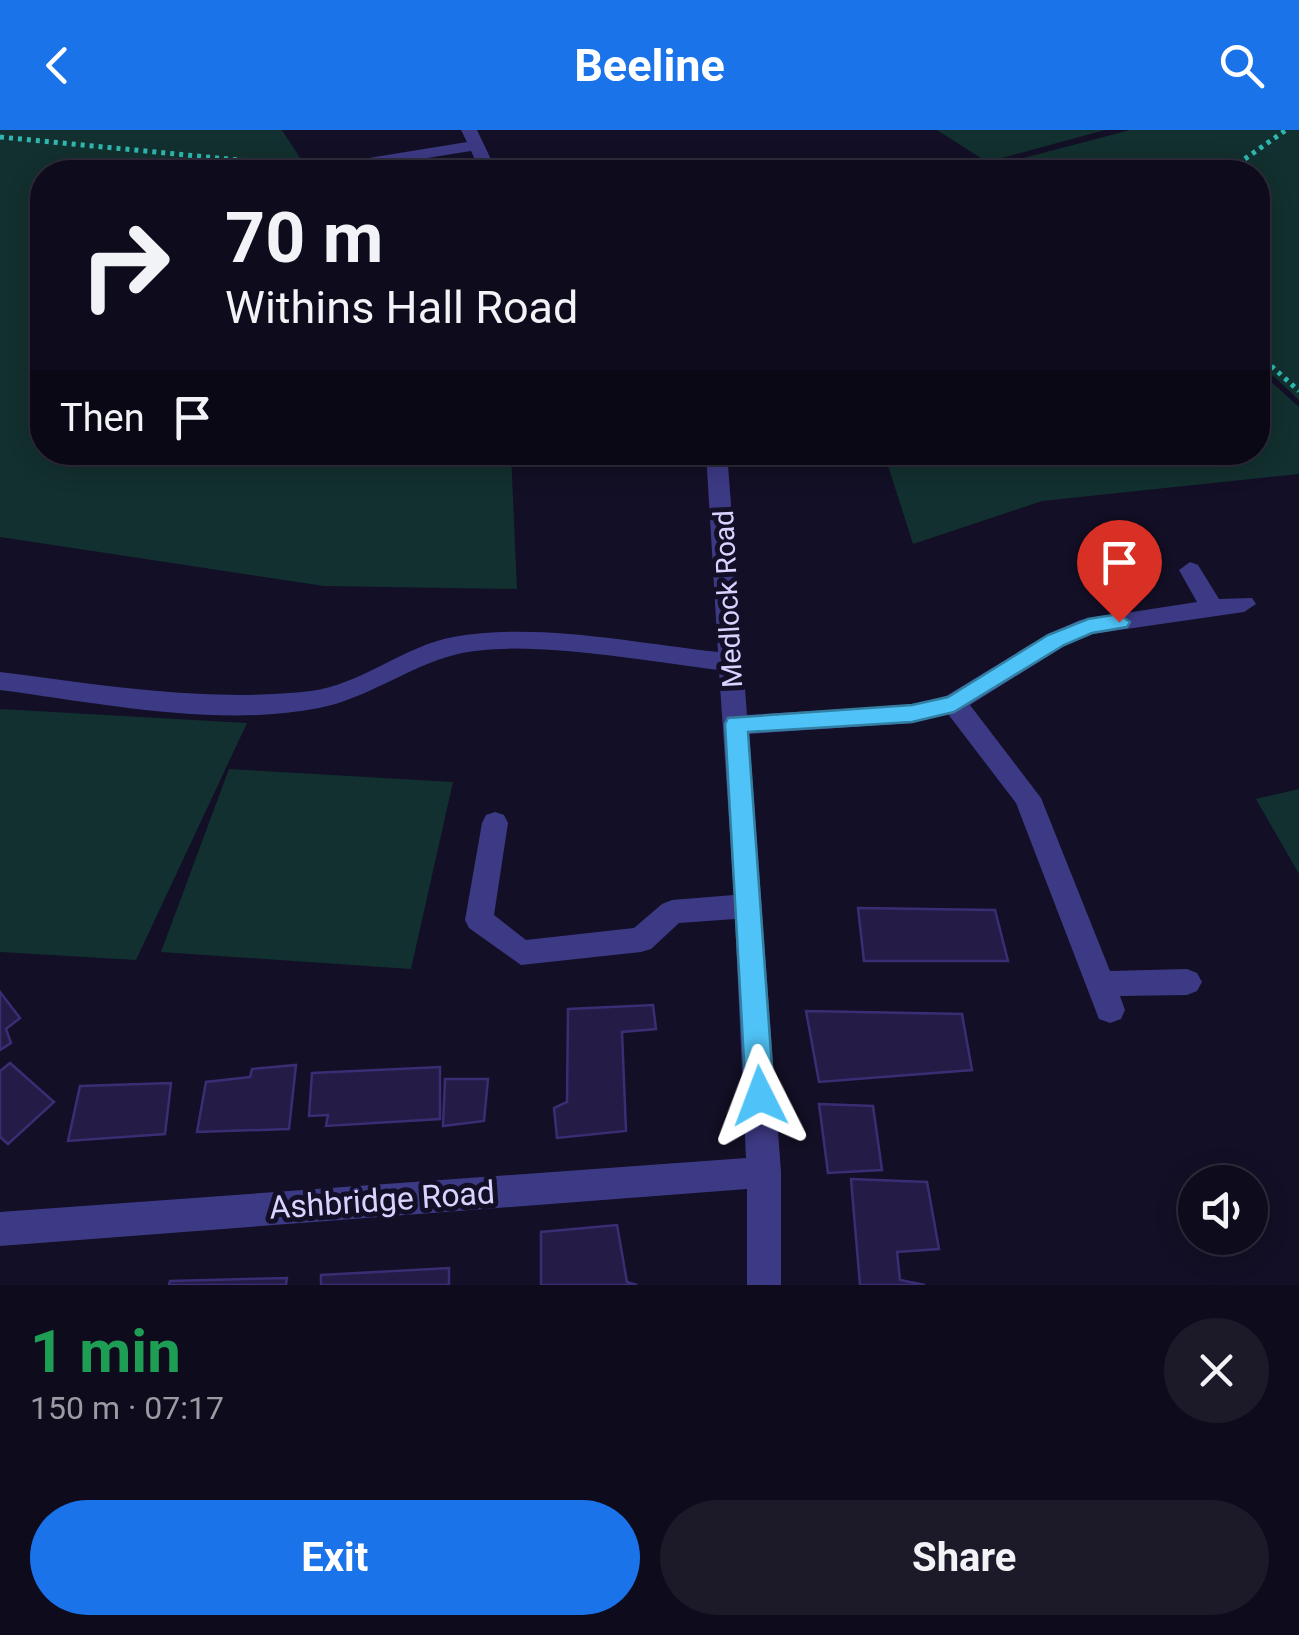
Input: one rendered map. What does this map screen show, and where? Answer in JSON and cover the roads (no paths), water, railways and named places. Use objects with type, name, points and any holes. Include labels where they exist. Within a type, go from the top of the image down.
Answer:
[{"type":"street","points":[[373,160],[472,138]]},
{"type":"street","name":"Medlock Road","points":[[718,465],[726,518],[730,662],[764,1172],[764,1285]]},
{"type":"street","points":[[1190,570],[1212,608]]},
{"type":"street","points":[[736,724],[912,714],[954,704],[1056,640],[1088,626],[1244,604]]},
{"type":"street","points":[[0,682],[146,700],[250,705],[319,699],[452,646],[515,640],[730,662]]},
{"type":"street","points":[[954,704],[1028,798],[1106,997],[1186,982]]},
{"type":"street","points":[[494,823],[480,920],[521,954],[641,940],[672,912],[748,906]]},
{"type":"street","name":"Ashbridge Road","points":[[0,1229],[764,1172]]}]
